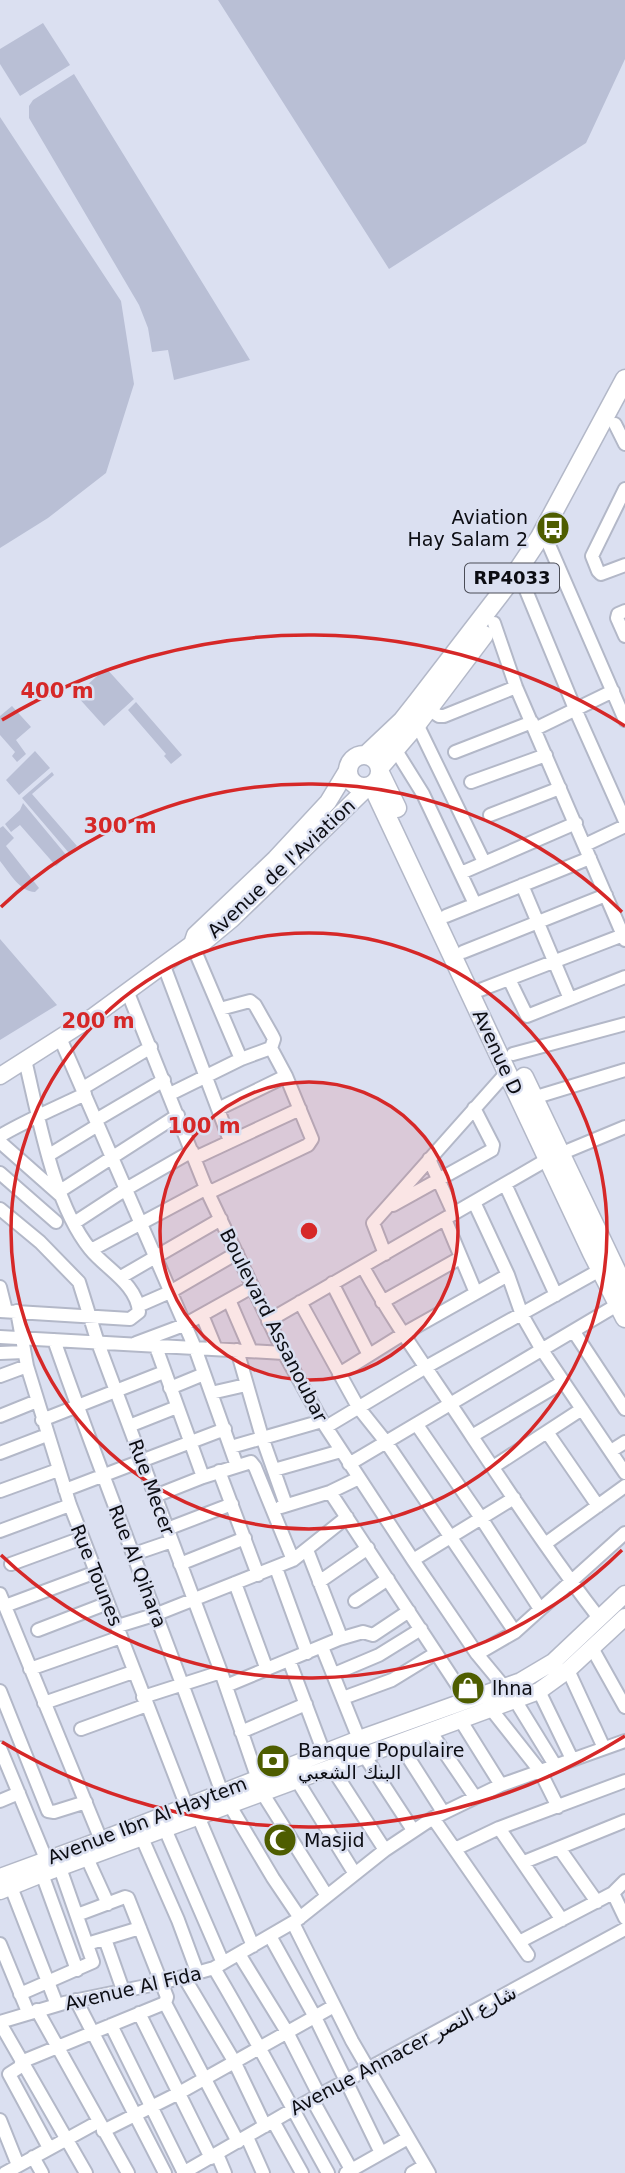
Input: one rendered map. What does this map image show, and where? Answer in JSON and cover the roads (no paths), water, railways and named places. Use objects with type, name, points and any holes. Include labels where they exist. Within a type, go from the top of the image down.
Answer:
[{"type":"main road","name":"RP4033","points":[[348,769],[352,760],[366,755],[410,712],[520,566],[564,497],[625,379]]},
{"type":"main road","name":"Avenue de l'Aviation","points":[[375,778],[494,623],[549,545],[625,405]]},
{"type":"main road","points":[[348,769],[353,783],[375,778],[375,759],[366,755]]},
{"type":"main road","name":"Avenue D","points":[[375,778],[446,916],[510,1063],[533,1098],[554,1156]]},
{"type":"main road","name":"Avenue D","points":[[375,778],[598,1251],[613,1266],[622,1304]]},
{"type":"street","points":[[615,424],[625,444]]},
{"type":"street","points":[[625,489],[592,557],[601,574],[625,565]]},
{"type":"street","points":[[549,545],[625,719]]},
{"type":"street","points":[[523,583],[625,823],[584,845]]},
{"type":"street","points":[[623,612],[617,618],[625,636]]},
{"type":"street","points":[[480,990],[624,937],[516,687],[494,623]]},
{"type":"street","points":[[428,709],[444,716],[516,687]]},
{"type":"street","points":[[455,752],[575,709],[613,691]]},
{"type":"street","points":[[417,724],[484,862]]},
{"type":"street","points":[[395,749],[423,794],[475,904]]},
{"type":"street","points":[[471,782],[546,755]]},
{"type":"street","name":"Avenue de l'Aviation","points":[[192,944],[195,935],[275,859],[328,802],[336,793],[348,769]]},
{"type":"street","name":"Avenue de l'Aviation","points":[[0,1076],[128,993],[192,944],[203,943],[232,919],[375,778]]},
{"type":"street","points":[[490,815],[560,788]]},
{"type":"street","points":[[461,873],[576,824]]},
{"type":"street","points":[[446,916],[590,858]]},
{"type":"street","points":[[522,885],[570,999]]},
{"type":"street","points":[[463,952],[606,895]]},
{"type":"street","points":[[192,944],[241,1059]]},
{"type":"street","points":[[164,966],[230,1141]]},
{"type":"street","points":[[509,979],[527,1016],[625,977]]},
{"type":"street","name":"Boulevard Assanoubar","points":[[128,993],[207,1190],[284,1353],[349,1464],[477,1654],[515,1700],[555,1765]]},
{"type":"street","points":[[91,1250],[207,1190],[310,1143],[312,1137],[271,1048],[272,1035],[256,1004],[250,1001],[219,1009]]},
{"type":"street","points":[[385,1254],[373,1226],[375,1220],[510,1063],[625,1024]]},
{"type":"street","points":[[60,1038],[195,1348],[237,1466]]},
{"type":"street","points":[[0,1136],[84,1091],[151,1046]]},
{"type":"street","points":[[170,1094],[241,1059],[271,1048]]},
{"type":"street","points":[[8,1311],[130,1319],[138,1314],[138,1306],[121,1277],[91,1250],[71,1217],[49,1155],[25,1060]]},
{"type":"street","points":[[533,1098],[625,1070]]},
{"type":"street","points":[[218,1108],[286,1076]]},
{"type":"street","points":[[49,1155],[164,1080]]},
{"type":"street","points":[[386,1209],[492,1148],[474,1108]]},
{"type":"street","points":[[40,1242],[56,1222],[194,1155],[300,1109]]},
{"type":"street","points":[[61,1194],[111,1156],[178,1115]]},
{"type":"street","points":[[268,1321],[554,1156],[625,1127]]},
{"type":"street","points":[[0,1142],[61,1194]]},
{"type":"street","points":[[429,1159],[438,1180],[460,1258],[476,1293]]},
{"type":"street","points":[[0,1173],[56,1222]]},
{"type":"street","points":[[505,1184],[556,1295]]},
{"type":"street","points":[[474,1202],[508,1275],[522,1315],[542,1350],[625,1473]]},
{"type":"street","name":"Rue Mecer","points":[[0,1209],[40,1242],[79,1282],[98,1343],[221,1672],[260,1786],[327,1896]]},
{"type":"street","points":[[121,1277],[221,1219]]},
{"type":"street","points":[[138,1306],[170,1292],[237,1253]]},
{"type":"street","points":[[382,1302],[460,1258]]},
{"type":"street","points":[[231,1447],[262,1437],[324,1424],[613,1266]]},
{"type":"street","points":[[363,1267],[382,1302],[450,1405],[571,1582],[599,1618]]},
{"type":"street","points":[[339,1374],[403,1334],[508,1275]]},
{"type":"street","points":[[332,1283],[369,1355]]},
{"type":"street","name":"Rue Tounes","points":[[0,1287],[23,1345],[42,1420],[70,1505],[133,1672],[253,1946]]},
{"type":"street","points":[[136,1343],[184,1325],[252,1287]]},
{"type":"street","points":[[229,1300],[251,1351]]},
{"type":"street","points":[[300,1301],[358,1407],[386,1442],[515,1632]]},
{"type":"street","points":[[349,1464],[622,1304]]},
{"type":"street","points":[[202,1315],[216,1349]]},
{"type":"street","points":[[130,1319],[136,1343]]},
{"type":"street","points":[[573,1332],[625,1409]]},
{"type":"street","points":[[0,1337],[23,1345]]},
{"type":"street","points":[[0,1353],[23,1345],[54,1340],[284,1353]]},
{"type":"street","name":"Rue Al Qihara","points":[[54,1340],[226,1799],[296,1920],[334,2006],[368,2069],[427,2169]]},
{"type":"street","points":[[156,1347],[203,1477]]},
{"type":"street","points":[[237,1350],[262,1437],[286,1505]]},
{"type":"street","points":[[0,1376],[27,1366]]},
{"type":"street","points":[[42,1420],[164,1372]]},
{"type":"street","points":[[170,1388],[204,1374]]},
{"type":"street","points":[[472,1436],[563,1381]]},
{"type":"street","points":[[211,1393],[246,1385]]},
{"type":"street","points":[[0,1416],[37,1401]]},
{"type":"street","points":[[130,1426],[177,1407]]},
{"type":"street","points":[[493,1467],[582,1409]]},
{"type":"street","points":[[417,1425],[540,1609]]},
{"type":"street","points":[[65,1490],[225,1429]]},
{"type":"street","points":[[547,1432],[598,1506]]},
{"type":"street","points":[[0,1453],[47,1435]]},
{"type":"street","points":[[611,1451],[625,1442]]},
{"type":"street","points":[[274,1470],[341,1451]]},
{"type":"street","points":[[155,1496],[219,1471],[253,1464],[293,1560]]},
{"type":"street","points":[[0,1491],[58,1470]]},
{"type":"street","points":[[219,1471],[258,1575]]},
{"type":"street","points":[[273,1511],[330,1492],[359,1478]]},
{"type":"street","points":[[545,1544],[625,1486]]},
{"type":"street","points":[[330,1492],[467,1700]]},
{"type":"street","points":[[413,1560],[514,1497]]},
{"type":"street","points":[[134,1554],[232,1504]]},
{"type":"street","points":[[0,1531],[70,1505]]},
{"type":"street","points":[[30,1669],[157,1614],[293,1560],[347,1517]]},
{"type":"street","points":[[477,1654],[515,1632],[624,1536]]},
{"type":"street","points":[[11,1564],[82,1538]]},
{"type":"street","points":[[180,1564],[245,1538]]},
{"type":"street","points":[[320,1582],[368,1548]]},
{"type":"street","points":[[307,1550],[339,1632],[339,1639]]},
{"type":"street","points":[[276,1568],[307,1653]]},
{"type":"street","points":[[96,1572],[2,1600],[102,1840]]},
{"type":"street","points":[[355,1601],[388,1579]]},
{"type":"street","points":[[235,1583],[267,1670]]},
{"type":"street","name":"Avenue Ibn Al Haytem","points":[[4,1885],[49,1867],[102,1840],[226,1799],[362,1747],[467,1700],[521,1681],[553,1662],[625,1594]]},
{"type":"street","points":[[38,1630],[108,1603]]},
{"type":"street","points":[[226,1686],[339,1639],[363,1632],[373,1635],[409,1611]]},
{"type":"street","name":"Avenue Ibn Al Haytem","points":[[362,1747],[398,1743],[539,1692],[623,1625]]},
{"type":"street","points":[[334,1674],[379,1655],[421,1629]]},
{"type":"street","points":[[322,1647],[362,1747],[413,1830]]},
{"type":"street","points":[[592,1648],[625,1707]]},
{"type":"street","points":[[343,1698],[392,1680],[436,1653]]},
{"type":"street","points":[[289,1660],[328,1760],[385,1850]]},
{"type":"street","points":[[568,1671],[604,1748]]},
{"type":"street","points":[[44,1703],[133,1672]]},
{"type":"street","points":[[81,1729],[183,1684],[221,1672]]},
{"type":"street","points":[[0,1691],[48,1811],[54,1812],[86,1802]]},
{"type":"street","points":[[539,1692],[572,1759]]},
{"type":"street","points":[[242,1732],[306,1704]]},
{"type":"street","points":[[491,1709],[540,1770],[558,1807]]},
{"type":"street","points":[[461,1721],[501,1785]]},
{"type":"street","points":[[430,1731],[475,1797]]},
{"type":"street","name":"Avenue Al Fida","points":[[0,2023],[33,2011],[184,1978],[218,1966],[296,1920],[385,1850],[438,1815],[501,1785],[625,1741]]},
{"type":"street","points":[[398,1743],[455,1849],[528,1955]]},
{"type":"street","points":[[2,1757],[49,1867],[77,1970]]},
{"type":"street","name":"Avenue Ibn Al Haytem","points":[[260,1786],[298,1782],[328,1760]]},
{"type":"street","points":[[455,1849],[499,1828],[625,1781]]},
{"type":"street","points":[[298,1782],[355,1874]]},
{"type":"street","points":[[0,1801],[19,1793]]},
{"type":"street","name":"Avenue Ibn Al Haytem","points":[[49,1867],[87,1858],[166,1829],[193,1811]]},
{"type":"street","points":[[523,1862],[625,1821]]},
{"type":"street","points":[[499,1828],[562,1920]]},
{"type":"street","points":[[166,1829],[218,1966],[292,2110],[328,2173]]},
{"type":"street","points":[[142,1838],[183,1931],[198,1974]]},
{"type":"street","points":[[559,1847],[597,1902]]},
{"type":"street","points":[[87,1858],[108,1904]]},
{"type":"street","points":[[20,1994],[93,1962],[77,1915],[49,1867]]},
{"type":"street","points":[[519,1942],[613,1893],[625,1881]]},
{"type":"street","points":[[4,1885],[57,2005]]},
{"type":"street","points":[[613,1893],[625,1918]]},
{"type":"street","points":[[77,1915],[127,1897],[167,1997],[165,2003],[263,2173]]},
{"type":"street","points":[[87,1944],[140,1928]]},
{"type":"street","name":"Avenue Annacer شارع النصر","points":[[184,2173],[315,2097],[625,1929]]},
{"type":"street","points":[[270,1936],[315,2017],[381,2153]]},
{"type":"street","points":[[105,1939],[123,1990]]},
{"type":"street","points":[[0,1944],[20,1994],[57,2047],[128,2173]]},
{"type":"street","points":[[239,1954],[287,2032],[350,2172],[408,2138]]},
{"type":"street","points":[[184,1978],[269,2124],[302,2173]]},
{"type":"street","points":[[76,2000],[165,2173]]},
{"type":"street","points":[[49,2148],[9,2074],[22,2064],[57,2047],[165,2003]]},
{"type":"street","points":[[5,2173],[66,2139],[151,2108],[334,2006]]},
{"type":"street","points":[[139,2013],[179,2093],[225,2173]]},
{"type":"street","points":[[0,2023],[86,2173]]},
{"type":"street","points":[[111,2025],[184,2173]]},
{"type":"street","points":[[0,2120],[18,2165]]},
{"type":"street","points":[[33,2157],[42,2173]]},
{"type":"street","points":[[412,2173],[427,2169]]},
{"type":"place","name":"Aviation Hay Salam 2","points":[[553,528]]},
{"type":"place","name":"lhna","points":[[468,1688]]},
{"type":"place","name":"Banque Populaire البنك الشعبي","points":[[273,1761]]},
{"type":"place","name":"Masjid","points":[[280,1840]]}]
